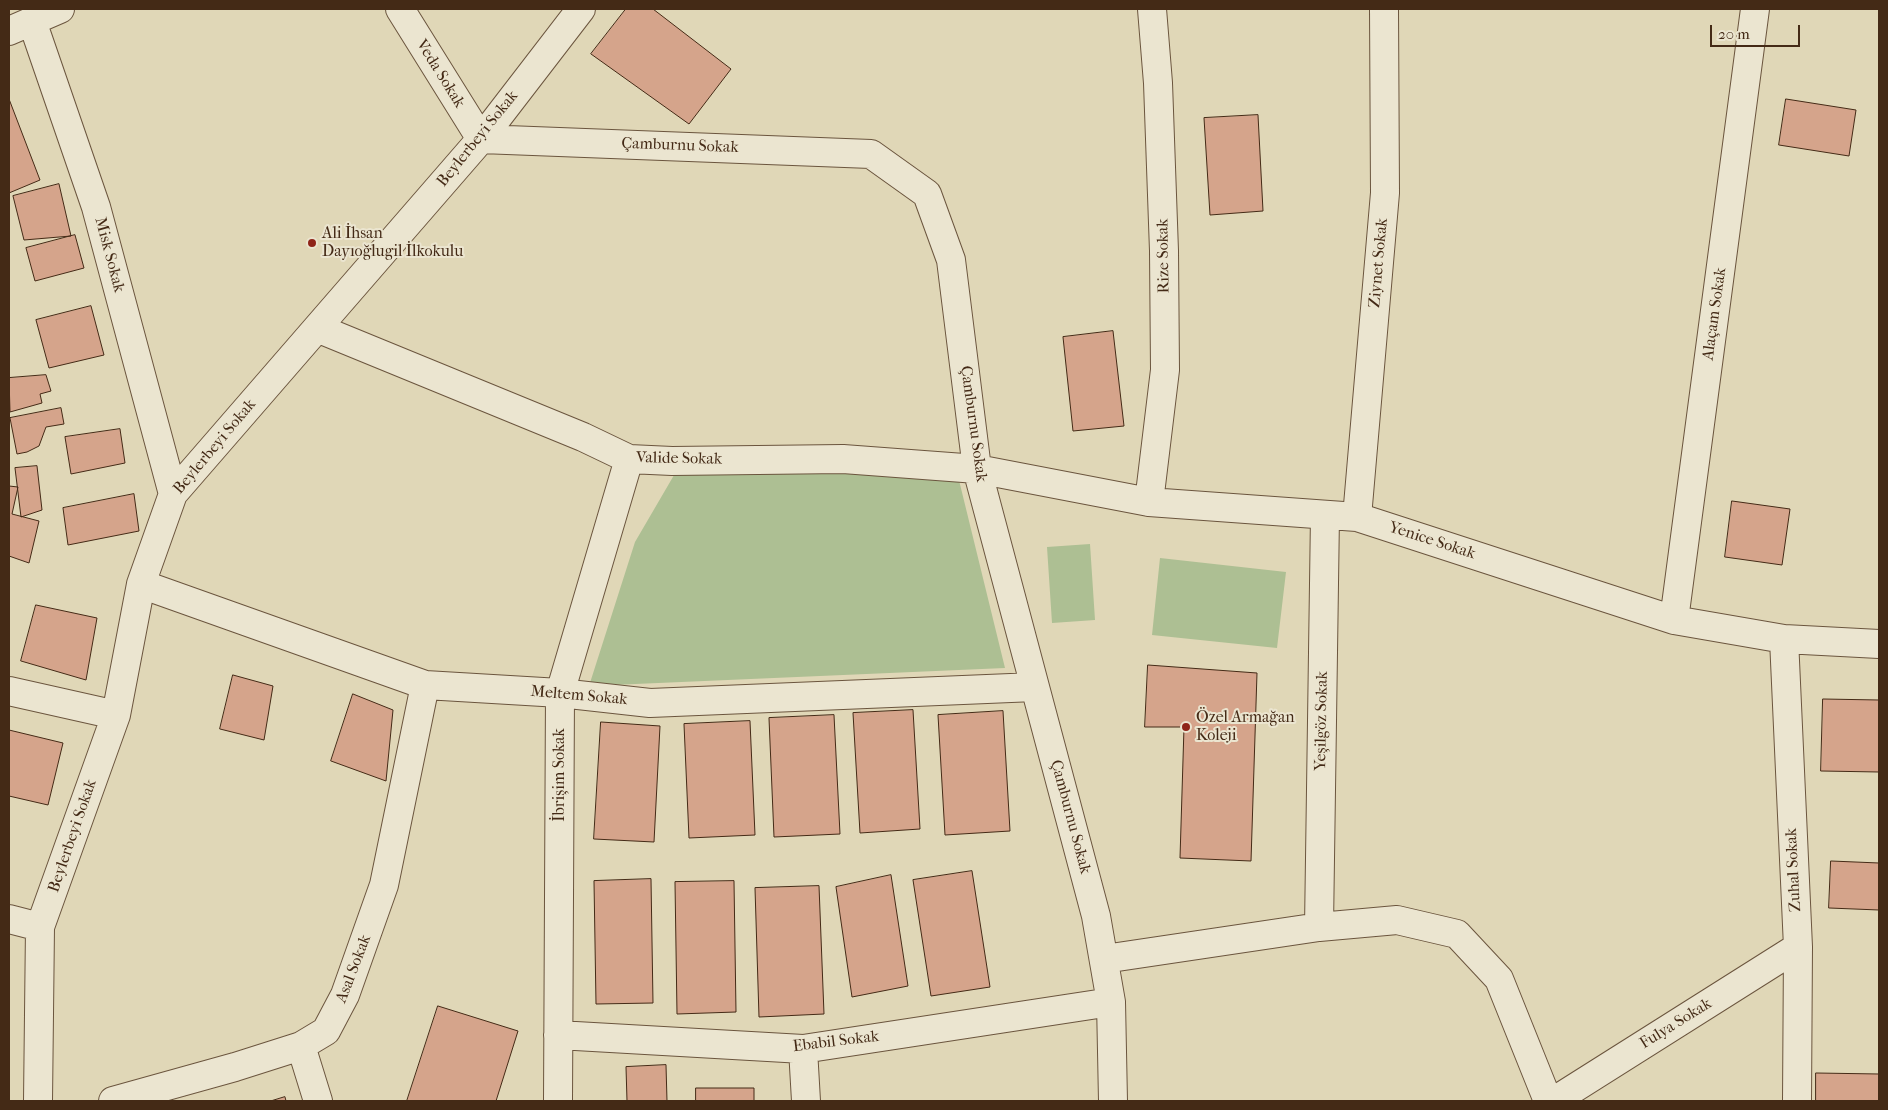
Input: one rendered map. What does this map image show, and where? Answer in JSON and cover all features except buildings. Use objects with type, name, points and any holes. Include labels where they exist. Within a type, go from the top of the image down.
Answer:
[{"type":"street","points":[[20,26],[60,9]]},
{"type":"street","name":"Veda Sokak","points":[[400,9],[481,139]]},
{"type":"street","name":"Beylerbeyi Sokak","points":[[38,1101],[40,927],[116,715],[141,584],[173,494],[481,139],[581,9]]},
{"type":"street","name":"Rize Sokak","points":[[1149,502],[1165,370],[1164,251],[1158,83],[1152,9]]},
{"type":"street","name":"Ziynet Sokak","points":[[1357,517],[1385,193],[1384,9]]},
{"type":"street","name":"Alaçam Sokak","points":[[1674,620],[1755,9]]},
{"type":"street","name":"Misk Sokak","points":[[20,26],[96,207],[173,494]]},
{"type":"street","name":"Çamburnu Sokak","points":[[481,139],[872,154],[927,194],[951,260],[977,469],[1096,916],[1111,1002],[1114,1101]]},
{"type":"street","name":"Valide Sokak","points":[[317,328],[583,437],[629,459],[843,458],[977,469]]},
{"type":"street","name":"İbrişim Sokak","points":[[558,1101],[560,693],[629,459]]},
{"type":"street","name":"Yenice Sokak","points":[[977,469],[1149,502],[1357,517],[1674,620],[1784,638],[1879,644]]},
{"type":"street","name":"Yeşilgöz Sokak","points":[[1319,927],[1325,515]]},
{"type":"street","name":"Meltem Sokak","points":[[141,584],[425,685],[560,693],[650,703],[1035,687]]},
{"type":"street","name":"Zuhal Sokak","points":[[1784,638],[1798,947],[1798,1101]]},
{"type":"street","name":"Asal Sokak","points":[[113,1101],[235,1067],[301,1046],[326,1031],[345,995],[384,885],[425,685]]},
{"type":"street","points":[[9,691],[116,715]]},
{"type":"street","points":[[9,919],[40,927]]},
{"type":"street","points":[[1104,959],[1319,927],[1397,920],[1457,934],[1499,979],[1548,1101]]},
{"type":"street","name":"Fulya Sokak","points":[[1554,1101],[1798,947]]},
{"type":"street","name":"Ebabil Sokak","points":[[558,1035],[803,1049],[1111,1002]]},
{"type":"street","points":[[301,1046],[318,1101]]},
{"type":"street","points":[[803,1049],[806,1101]]},
{"type":"green space","points":[[677,470],[957,472],[1005,668],[589,686],[635,542]]},
{"type":"green space","points":[[1090,544],[1095,620],[1052,623],[1047,547]]},
{"type":"green space","points":[[1160,558],[1286,572],[1277,648],[1152,635]]},
{"type":"place","name":"Ali İhsan Dayıoğlugil İlkokulu","points":[[312,243]]},
{"type":"place","name":"Özel Armağan Koleji","points":[[1186,727]]}]
